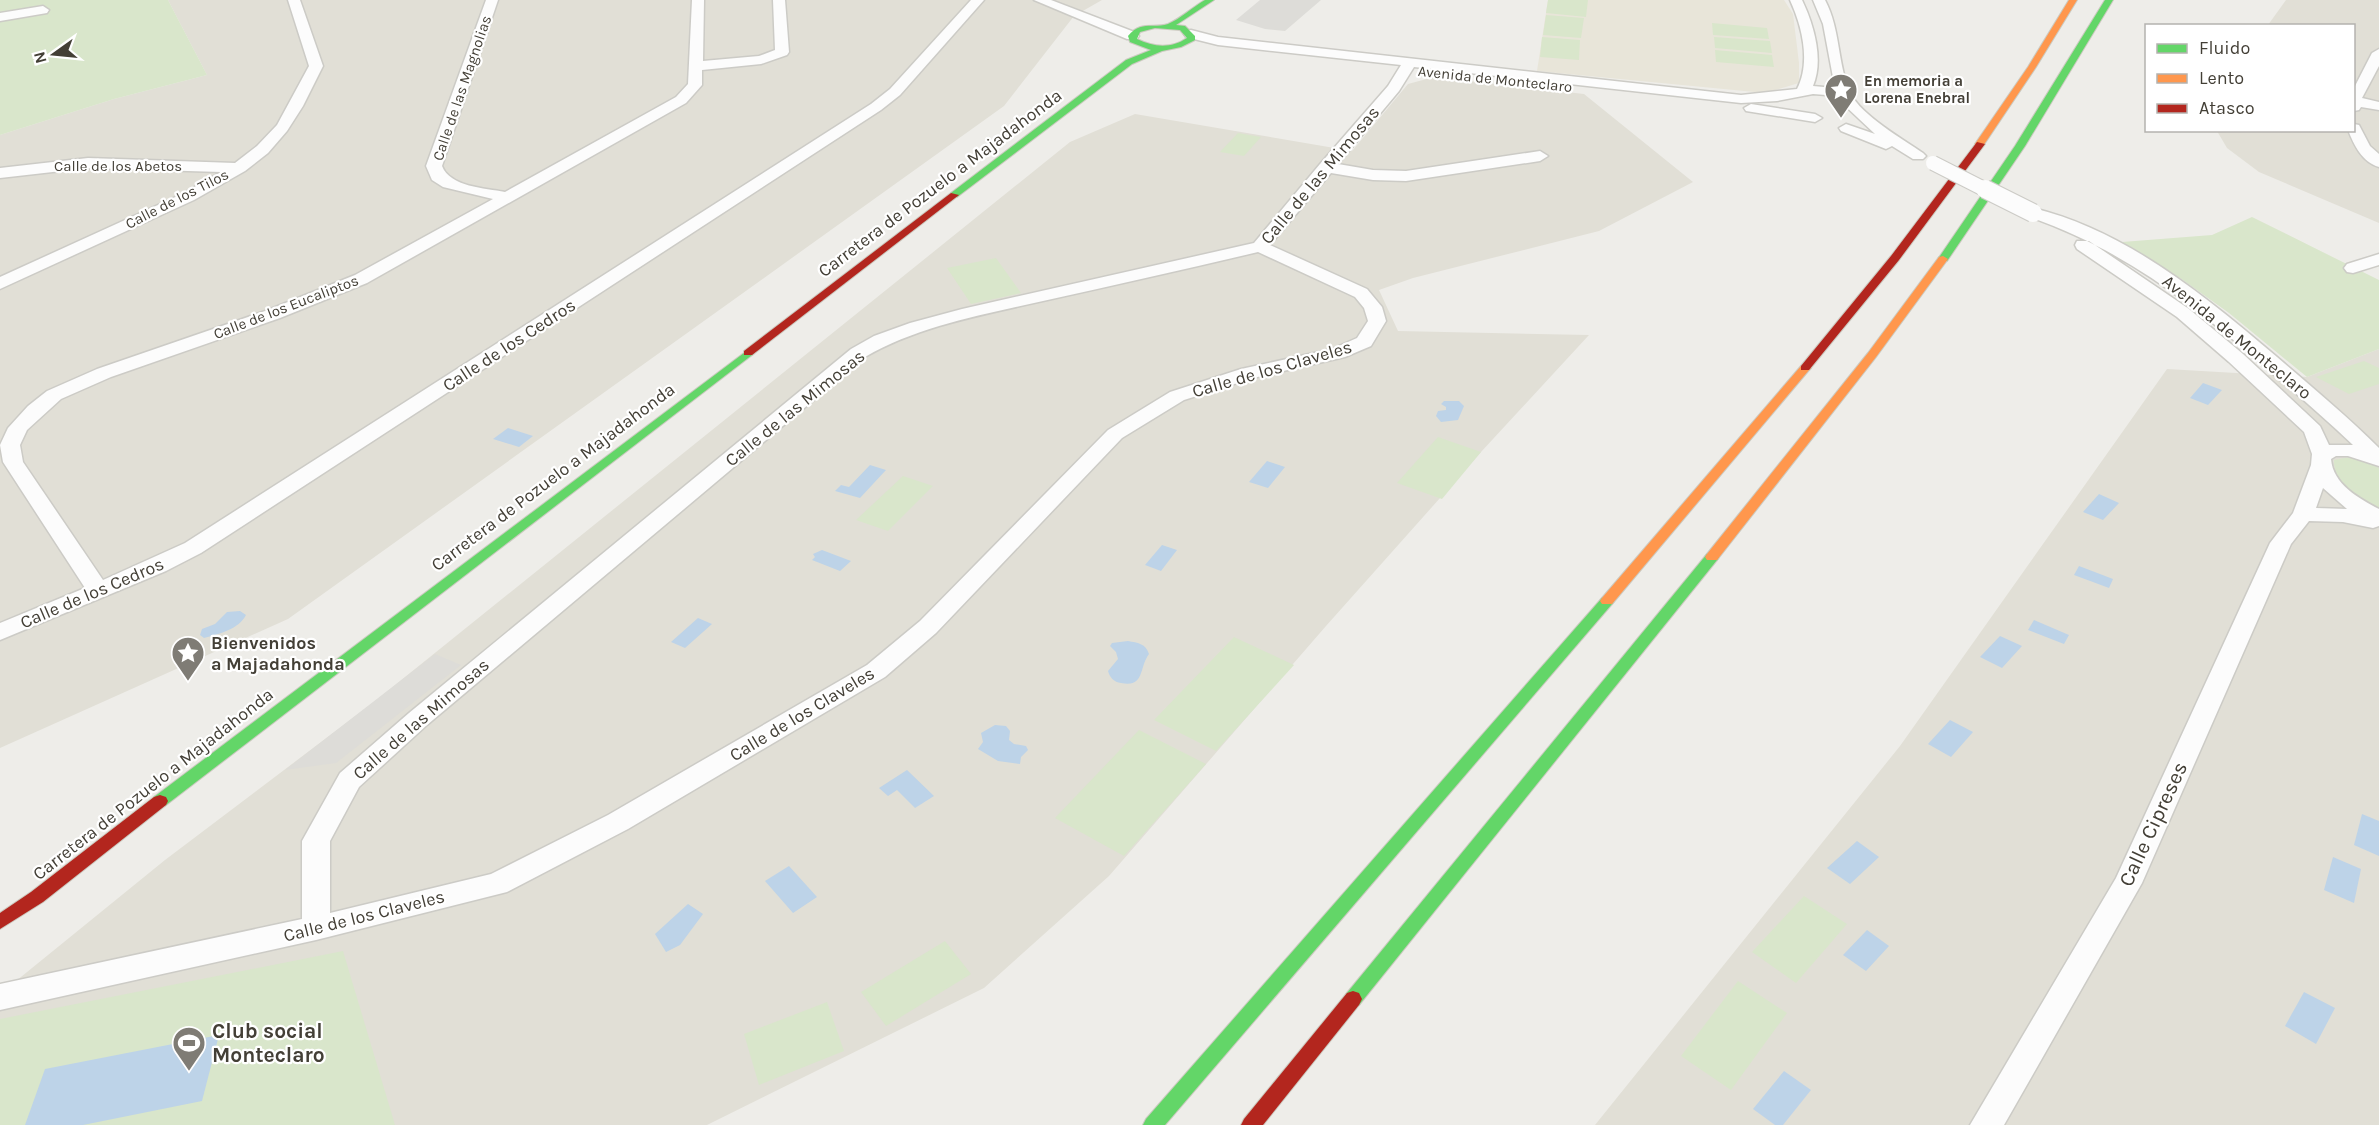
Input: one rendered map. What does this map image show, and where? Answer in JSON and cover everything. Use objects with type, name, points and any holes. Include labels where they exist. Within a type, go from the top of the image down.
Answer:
[{"type":"main road","points":[[1168,47],[1135,40],[1137,30],[1162,26],[1189,15],[1209,0]]},
{"type":"main road","points":[[1153,1125],[1808,365],[1969,159],[2022,83],[2073,0]]},
{"type":"main road","points":[[1251,1125],[1851,385],[1948,254],[2007,169],[2056,92],[2109,0]]},
{"type":"main road","points":[[1162,26],[1189,32],[1189,15]]},
{"type":"main road","name":"Carretera de Pozuelo a Majadahonda","points":[[0,922],[37,897],[201,769],[1126,64],[1168,47],[1189,42],[1189,32]]},
{"type":"main road","name":"Carretera de Pozuelo a Majadahonda","points":[[1126,64],[1135,40]]},
{"type":"street","name":"Calle de los Tilos","points":[[0,284],[188,197],[217,182],[260,152],[283,127],[316,66],[294,0]]},
{"type":"street","name":"Calle de las Magnolias","points":[[492,0],[434,166],[438,177],[449,184],[506,197]]},
{"type":"street","name":"Calle de los Eucaliptos","points":[[98,590],[13,462],[10,445],[18,428],[35,410],[54,395],[104,372],[274,314],[361,279],[681,100],[695,85],[698,0]]},
{"type":"street","points":[[696,66],[761,60],[782,52],[779,0]]},
{"type":"street","name":"Calle de los Cedros","points":[[0,632],[193,549],[876,107],[895,92],[978,0]]},
{"type":"street","points":[[1040,0],[1135,40]]},
{"type":"street","points":[[1073,0],[1128,21],[1162,26]]},
{"type":"street","points":[[1796,0],[1807,30],[1810,60],[1810,81],[1801,92],[1802,106],[1815,118]]},
{"type":"street","points":[[1819,0],[1826,12],[1839,85],[1846,99],[1869,123],[1925,159]]},
{"type":"street","points":[[0,17],[43,10]]},
{"type":"street","name":"Avenida de Monteclaro","points":[[1189,32],[1218,41],[1742,106],[1815,118],[1846,129]]},
{"type":"street","name":"Avenida de Monteclaro","points":[[1168,47],[1407,66],[1741,99],[1828,91],[1846,99]]},
{"type":"street","points":[[2355,99],[2379,53]]},
{"type":"street","name":"Calle de las Mimosas","points":[[316,928],[316,841],[350,780],[418,719],[858,353],[881,340],[957,316],[1260,247],[1325,167],[1394,88],[1407,66]]},
{"type":"street","points":[[2355,101],[2379,106]]},
{"type":"street","points":[[1846,129],[1866,126],[1869,123]]},
{"type":"street","points":[[1846,129],[1925,159],[2033,213]]},
{"type":"street","points":[[2355,130],[2363,148],[2379,162]]},
{"type":"street","points":[[1325,167],[1373,175],[1406,176],[1540,156]]},
{"type":"street","name":"Calle de los Abetos","points":[[0,173],[88,163],[237,168]]},
{"type":"street","name":"Avenida de Monteclaro","points":[[2033,213],[2137,279],[2183,313],[2313,430],[2326,478],[2337,490],[2379,520]]},
{"type":"street","name":"Avenida de Monteclaro","points":[[2033,213],[2109,243],[2158,273],[2209,310],[2265,356],[2350,429],[2379,460]]},
{"type":"street","name":"Calle de los Claveles","points":[[0,997],[316,928],[496,884],[618,822],[876,671],[928,627],[1115,434],[1177,396],[1248,373],[1338,353],[1364,342],[1377,321],[1373,307],[1361,292],[1260,247]]},
{"type":"street","points":[[2353,268],[2379,260]]},
{"type":"street","points":[[2321,460],[2331,450],[2346,450],[2363,453],[2379,460]]},
{"type":"street","name":"Calle Cipreses","points":[[1986,1125],[2127,883],[2281,543],[2303,514],[2321,460]]},
{"type":"street","points":[[2303,514],[2379,520]]},
{"type":"shaded area","points":[[168,0],[1102,0],[1074,16],[1004,106],[288,619],[0,748],[0,135],[114,99],[207,75]]},
{"type":"shaded area","points":[[1260,0],[1321,0],[1285,31],[1265,29],[1236,20]]},
{"type":"shaded area","points":[[1548,0],[1784,0],[1793,14],[1799,83],[1765,93],[1537,71]]},
{"type":"shaded area","points":[[2286,0],[2379,0],[2379,223],[2259,172],[2227,148],[2218,132],[2355,132],[2355,24],[2269,24]]},
{"type":"shaded area","points":[[1434,77],[1584,94],[1693,182],[1599,231],[1413,278],[1379,290],[1398,331],[1589,335],[1326,626],[1109,876],[984,988],[707,1125],[0,1125],[0,994],[165,860],[374,702],[1070,142],[1135,114],[1352,151],[1408,84]]},
{"type":"shaded area","points":[[2379,349],[2379,1125],[1595,1125],[1900,746],[2167,369],[2307,377]]},
{"type":"shaded area","points":[[435,654],[461,665],[336,763],[285,770]]},
{"type":"green space","points":[[0,0],[168,0],[207,75],[114,99],[0,135]]},
{"type":"green space","points":[[1548,0],[1588,0],[1586,17],[1546,13]]},
{"type":"green space","points":[[1546,15],[1584,18],[1581,38],[1543,35]]},
{"type":"green space","points":[[1712,23],[1767,28],[1769,39],[1713,35]]},
{"type":"green space","points":[[1542,37],[1580,40],[1579,60],[1540,57]]},
{"type":"green space","points":[[1714,37],[1770,41],[1772,53],[1715,48]]},
{"type":"green space","points":[[1715,50],[1772,55],[1774,67],[1716,62]]},
{"type":"green space","points":[[1238,133],[1261,137],[1244,156],[1220,152]]},
{"type":"green space","points":[[2252,217],[2379,280],[2379,349],[2307,377],[2229,313],[2180,278],[2122,242],[2212,235]]},
{"type":"green space","points":[[996,258],[1021,293],[971,304],[947,268]]},
{"type":"green space","points":[[2364,361],[2379,368],[2379,384],[2349,394],[2316,377]]},
{"type":"green space","points":[[1438,437],[1481,452],[1442,499],[1397,483]]},
{"type":"green space","points":[[2350,457],[2379,468],[2379,511],[2349,490],[2338,477],[2334,460]]},
{"type":"green space","points":[[903,476],[933,486],[888,531],[856,520]]},
{"type":"green space","points":[[1234,637],[1294,665],[1216,751],[1154,720]]},
{"type":"green space","points":[[1139,730],[1206,764],[1124,856],[1055,818]]},
{"type":"green space","points":[[1804,896],[1847,924],[1796,983],[1752,952]]},
{"type":"green space","points":[[945,941],[971,974],[886,1026],[861,992]]},
{"type":"green space","name":"Club social Monteclaro","points":[[343,951],[395,1125],[0,1125],[0,1019]]},
{"type":"green space","points":[[1738,981],[1787,1013],[1731,1090],[1681,1056]]},
{"type":"green space","points":[[827,1002],[844,1051],[759,1085],[744,1034]]},
{"type":"water","points":[[2203,383],[2222,390],[2208,405],[2190,398]]},
{"type":"water","points":[[1444,401],[1459,401],[1464,406],[1458,420],[1441,422],[1436,416],[1438,411],[1446,410],[1446,407],[1441,404]]},
{"type":"water","points":[[508,428],[533,436],[519,447],[493,439]]},
{"type":"water","points":[[1267,461],[1285,467],[1268,488],[1249,482]]},
{"type":"water","points":[[870,465],[886,470],[860,498],[835,491],[841,485],[849,487]]},
{"type":"water","points":[[2099,494],[2119,503],[2103,520],[2083,512]]},
{"type":"water","points":[[1162,545],[1177,550],[1161,571],[1145,565]]},
{"type":"water","points":[[822,550],[851,561],[840,571],[812,560],[815,557],[813,554]]},
{"type":"water","points":[[2079,566],[2113,579],[2109,588],[2074,575]]},
{"type":"water","points":[[240,611],[246,615],[234,627],[204,638],[200,635],[202,629],[215,624],[227,612]]},
{"type":"water","points":[[698,618],[712,624],[685,648],[671,642]]},
{"type":"water","points":[[2034,620],[2069,635],[2064,644],[2028,630]]},
{"type":"water","points":[[2000,636],[2022,646],[2002,668],[1980,657]]},
{"type":"water","points":[[1128,641],[1143,646],[1149,654],[1138,679],[1129,684],[1114,681],[1108,671],[1118,659],[1116,652],[1110,646],[1112,643]]},
{"type":"water","points":[[1950,720],[1973,732],[1951,757],[1928,744]]},
{"type":"water","points":[[995,725],[1006,726],[1010,731],[1009,740],[1014,744],[1026,746],[1028,750],[1021,757],[1020,764],[998,761],[978,749],[983,742],[981,733]]},
{"type":"water","points":[[907,770],[934,796],[915,808],[897,790],[888,796],[879,788]]},
{"type":"water","points":[[2362,814],[2379,821],[2379,856],[2354,845]]},
{"type":"water","points":[[1857,841],[1879,857],[1850,884],[1827,868]]},
{"type":"water","points":[[2333,857],[2361,869],[2354,903],[2324,890]]},
{"type":"water","points":[[789,866],[817,897],[793,913],[765,881]]},
{"type":"water","points":[[688,904],[703,914],[680,945],[666,952],[655,934]]},
{"type":"water","points":[[1867,930],[1889,946],[1866,971],[1843,955]]},
{"type":"water","points":[[2304,992],[2335,1008],[2316,1044],[2285,1026]]},
{"type":"water","points":[[219,1035],[202,1101],[83,1125],[25,1125],[45,1069]]},
{"type":"water","points":[[1784,1071],[1811,1090],[1783,1125],[1775,1125],[1753,1109]]},
{"type":"traffic: fast","points":[[1169,26],[1210,0]]},
{"type":"traffic: fast","points":[[1943,259],[2020,146],[2109,0]]},
{"type":"traffic: fast","points":[[1155,26],[1182,28],[1192,38],[1171,48],[1155,48],[1133,40],[1132,36],[1137,30],[1155,26]]},
{"type":"traffic: fast","points":[[954,195],[1129,62],[1162,48]]},
{"type":"traffic: fast","points":[[160,801],[748,353]]},
{"type":"traffic: fast","points":[[1353,999],[1712,557]]},
{"type":"traffic: fast","points":[[1153,1125],[1607,601]]},
{"type":"traffic: slow","points":[[1980,144],[2032,67],[2073,0]]},
{"type":"traffic: slow","points":[[1712,557],[1872,355],[1943,259]]},
{"type":"traffic: slow","points":[[1607,601],[1805,368]]},
{"type":"traffic: jam","points":[[1805,368],[1895,258],[1980,144]]},
{"type":"traffic: jam","points":[[748,353],[954,195]]},
{"type":"traffic: jam","points":[[0,922],[37,897],[160,801]]},
{"type":"traffic: jam","points":[[1251,1125],[1353,999]]},
{"type":"place","name":"En memoria a Lorena Enebral","points":[[1841,119]]},
{"type":"place","name":"Bienvenidos a Majadahonda","points":[[188,682]]},
{"type":"place","name":"Club social Monteclaro","points":[[189,1072]]}]
